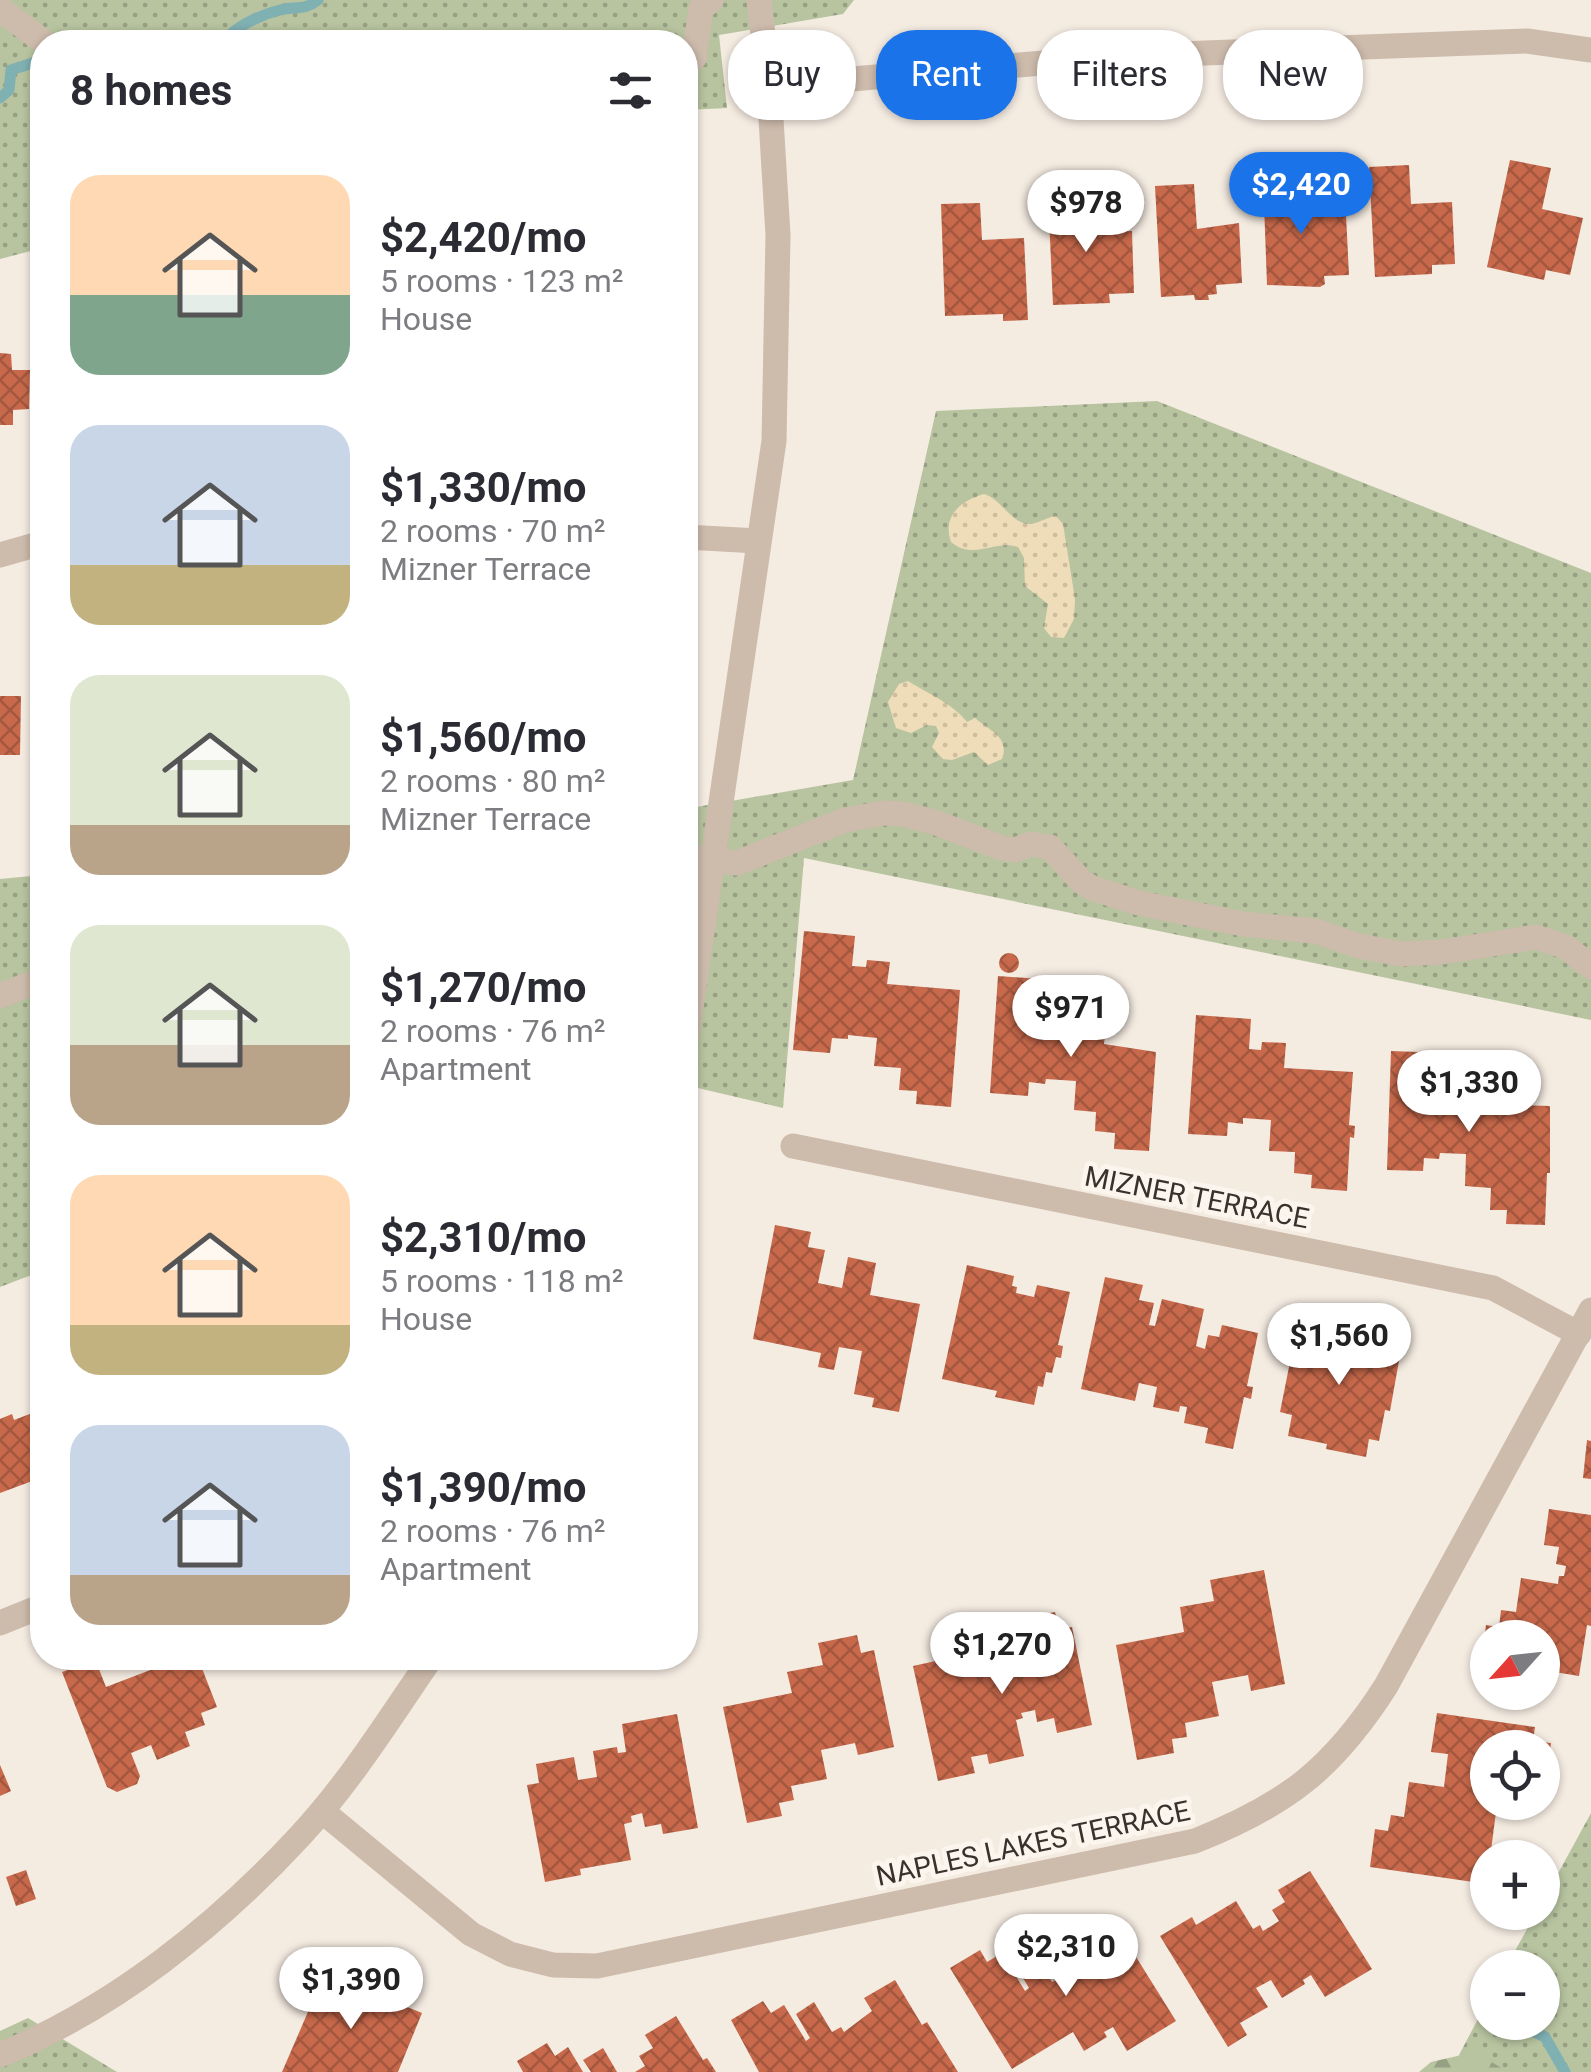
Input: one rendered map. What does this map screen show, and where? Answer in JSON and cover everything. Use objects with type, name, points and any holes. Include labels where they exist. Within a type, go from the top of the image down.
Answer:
[{"type":"street","points":[[698,31],[701,10],[710,0]]},
{"type":"street","points":[[759,0],[762,30]]},
{"type":"street","points":[[0,8],[30,30]]},
{"type":"street","points":[[856,79],[1163,54],[1527,41],[1591,50]]},
{"type":"street","points":[[698,960],[774,441],[778,235],[771,120]]},
{"type":"street","points":[[698,538],[758,540]]},
{"type":"street","points":[[0,555],[30,546]]},
{"type":"street","points":[[698,858],[737,863],[751,860],[792,839],[845,820],[902,814],[1002,848],[1015,850],[1031,844],[1050,847],[1080,881],[1140,902],[1244,924],[1316,931],[1401,954],[1442,952],[1536,936],[1566,946],[1591,967]]},
{"type":"street","points":[[0,996],[30,984]]},
{"type":"street","name":"MIZNER TERRACE","points":[[793,1146],[1494,1288],[1578,1334]]},
{"type":"street","name":"NAPLES LAKES TERRACE","points":[[322,1811],[471,1934],[510,1954],[553,1965],[597,1966],[1195,1841],[1248,1820],[1291,1794],[1330,1760],[1360,1726],[1386,1686],[1591,1310]]},
{"type":"street","points":[[0,1622],[30,1611]]},
{"type":"street","points":[[0,2055],[89,2009],[166,1958],[237,1900],[322,1811],[423,1670]]},
{"type":"green space","points":[[0,0],[854,0],[843,14],[728,30],[728,33],[719,35],[727,108],[698,109],[698,30],[30,30],[30,251],[0,259]]},
{"type":"green space","points":[[1157,401],[1591,573],[1591,1020],[804,858],[783,1108],[698,1088],[698,807],[853,780],[936,411]]},
{"type":"green space","points":[[30,876],[30,1276],[0,1287],[0,879]]},
{"type":"green space","points":[[1591,1813],[1591,2072],[1450,2072],[1470,2034],[1470,2040],[1560,2040],[1560,1950],[1515,1950],[1527,1930],[1560,1930],[1560,1870]]},
{"type":"green space","points":[[28,2018],[117,2072],[0,2072],[0,2031]]},
{"type":"green space","points":[[1475,2052],[1508,2072],[1419,2072],[1431,2062]]},
{"type":"sand","points":[[984,494],[1019,521],[1032,524],[1056,516],[1063,524],[1075,599],[1074,619],[1064,638],[1051,637],[1044,628],[1048,604],[1025,586],[1024,558],[1018,547],[968,550],[951,542],[949,525],[955,511]]},
{"type":"sand","points":[[908,681],[947,704],[967,722],[975,718],[992,731],[1003,745],[1002,759],[988,765],[974,752],[943,759],[932,747],[939,733],[936,726],[927,725],[911,733],[896,728],[888,702],[899,684]]},
{"type":"building","points":[[1510,160],[1551,168],[1542,209],[1583,218],[1570,275],[1546,270],[1544,280],[1487,267]]},
{"type":"building","points":[[1409,165],[1411,204],[1452,202],[1455,264],[1432,265],[1432,274],[1375,277],[1369,167]]},
{"type":"building","points":[[1304,174],[1306,216],[1346,215],[1349,275],[1324,276],[1325,284],[1320,287],[1267,285],[1263,176]]},
{"type":"building","points":[[1194,184],[1197,229],[1239,223],[1242,283],[1216,285],[1217,294],[1208,295],[1209,300],[1195,300],[1194,295],[1161,297],[1155,186]]},
{"type":"building","points":[[1088,194],[1090,233],[1132,231],[1134,293],[1109,294],[1110,303],[1053,305],[1048,195]]},
{"type":"building","points":[[980,203],[982,240],[1024,238],[1028,320],[1003,321],[1003,314],[945,316],[941,204]]},
{"type":"building","points":[[0,353],[11,354],[12,370],[30,370],[29,409],[13,410],[13,425],[0,425]]},
{"type":"building","points":[[0,696],[21,696],[20,755],[0,755]]},
{"type":"building","points":[[804,931],[855,936],[852,966],[866,967],[867,960],[890,962],[887,984],[960,990],[951,1107],[916,1104],[917,1091],[899,1090],[901,1068],[874,1066],[877,1038],[832,1038],[830,1053],[793,1050]]},
{"type":"building","points":[[1005,953],[1013,953],[1019,963],[1013,973],[1005,973],[999,967],[999,959]]},
{"type":"building","points":[[998,976],[1054,980],[1052,1008],[1065,1009],[1066,1000],[1090,1001],[1088,1025],[1106,1026],[1104,1044],[1156,1052],[1149,1151],[1114,1149],[1115,1133],[1095,1131],[1096,1112],[1074,1110],[1076,1081],[1029,1082],[1028,1096],[990,1093]]},
{"type":"building","points":[[1196,1015],[1251,1019],[1249,1049],[1261,1050],[1262,1042],[1286,1043],[1284,1068],[1353,1072],[1349,1125],[1355,1126],[1354,1138],[1350,1137],[1347,1191],[1311,1188],[1312,1175],[1294,1173],[1295,1152],[1269,1151],[1271,1120],[1243,1118],[1243,1124],[1228,1122],[1227,1136],[1188,1134]]},
{"type":"building","points":[[1391,1051],[1446,1053],[1445,1086],[1457,1086],[1457,1077],[1481,1078],[1480,1104],[1550,1106],[1545,1225],[1506,1224],[1507,1210],[1490,1210],[1491,1188],[1465,1186],[1466,1154],[1440,1153],[1439,1159],[1424,1158],[1423,1171],[1387,1170]]},
{"type":"building","points":[[775,1225],[811,1232],[808,1247],[825,1250],[818,1283],[842,1288],[848,1257],[876,1263],[870,1295],[920,1304],[899,1412],[872,1407],[874,1398],[854,1394],[862,1351],[839,1347],[834,1370],[818,1367],[821,1353],[753,1339]]},
{"type":"building","points":[[967,1265],[1014,1276],[1012,1286],[1017,1287],[1016,1293],[1034,1297],[1037,1285],[1070,1292],[1058,1345],[1063,1346],[1061,1358],[1056,1357],[1052,1373],[1046,1372],[1034,1405],[995,1397],[997,1391],[942,1379]]},
{"type":"building","points":[[1105,1277],[1143,1285],[1139,1300],[1154,1303],[1149,1325],[1155,1326],[1162,1299],[1204,1309],[1196,1346],[1205,1349],[1208,1335],[1219,1337],[1222,1325],[1258,1333],[1247,1386],[1253,1387],[1251,1399],[1244,1397],[1233,1449],[1205,1443],[1208,1428],[1184,1423],[1187,1407],[1180,1406],[1179,1412],[1153,1407],[1157,1387],[1139,1383],[1135,1401],[1081,1389]]},
{"type":"building","points":[[1299,1317],[1337,1324],[1334,1336],[1349,1338],[1347,1348],[1367,1352],[1370,1337],[1402,1344],[1390,1411],[1385,1410],[1379,1441],[1369,1439],[1366,1457],[1288,1436],[1292,1415],[1280,1412]]},
{"type":"building","points":[[12,1414],[14,1420],[30,1414],[30,1482],[0,1493],[0,1419]]},
{"type":"building","points":[[1587,1440],[1591,1441],[1591,1479],[1583,1478]]},
{"type":"building","points":[[1549,1509],[1591,1515],[1591,1626],[1587,1625],[1579,1676],[1560,1673],[1560,1620],[1500,1620],[1501,1610],[1516,1612],[1521,1578],[1558,1584],[1559,1576],[1564,1576],[1566,1566],[1556,1564],[1559,1547],[1544,1545]]},
{"type":"building","points":[[1264,1570],[1285,1684],[1251,1691],[1248,1675],[1212,1682],[1219,1716],[1185,1723],[1187,1737],[1172,1739],[1174,1753],[1137,1760],[1116,1645],[1184,1632],[1180,1607],[1214,1601],[1210,1580]]},
{"type":"building","points":[[1055,1612],[1059,1629],[1072,1627],[1092,1725],[1057,1733],[1054,1718],[1037,1722],[1035,1710],[1021,1713],[1023,1718],[1016,1720],[1024,1756],[989,1764],[987,1754],[971,1757],[975,1773],[938,1781],[913,1666],[967,1654],[972,1675],[987,1671],[985,1662],[994,1660],[991,1647],[1008,1644],[1010,1651],[1023,1649],[1017,1620]]},
{"type":"building","points":[[857,1635],[861,1653],[874,1650],[894,1747],[858,1755],[855,1743],[821,1750],[827,1779],[791,1786],[794,1800],[779,1803],[782,1816],[747,1823],[723,1707],[792,1693],[787,1672],[823,1665],[818,1643]]},
{"type":"building","points":[[99,1670],[106,1687],[150,1670],[203,1670],[217,1707],[201,1713],[205,1725],[185,1732],[190,1746],[157,1760],[151,1745],[131,1753],[140,1776],[137,1784],[117,1792],[107,1787],[62,1672]]},
{"type":"building","points":[[1437,1713],[1535,1727],[1470,1730],[1470,1820],[1495,1820],[1492,1840],[1470,1840],[1470,1882],[1370,1867],[1375,1829],[1388,1831],[1391,1815],[1404,1817],[1409,1782],[1444,1787],[1448,1754],[1431,1752]]},
{"type":"building","points":[[677,1714],[698,1828],[663,1834],[661,1824],[645,1827],[642,1813],[631,1816],[632,1822],[624,1824],[631,1860],[580,1869],[581,1875],[545,1882],[527,1785],[539,1783],[536,1764],[574,1757],[578,1780],[597,1777],[593,1751],[617,1747],[618,1753],[626,1752],[622,1724]]},
{"type":"building","points":[[0,1765],[11,1791],[0,1796]]},
{"type":"building","points":[[26,1870],[36,1899],[16,1906],[6,1877]]},
{"type":"building","points":[[1310,1871],[1372,1969],[1325,1997],[1311,1975],[1303,1980],[1305,1984],[1282,1998],[1271,1980],[1256,1988],[1268,2007],[1240,2023],[1247,2035],[1228,2047],[1160,1936],[1192,1917],[1196,1925],[1236,1901],[1253,1929],[1260,1925],[1263,1931],[1279,1921],[1272,1910],[1285,1902],[1278,1890]]},
{"type":"building","points":[[1113,1920],[1176,2021],[1127,2051],[1113,2027],[1104,2032],[1107,2037],[1084,2051],[1073,2032],[1012,2069],[950,1968],[980,1950],[987,1962],[1002,1953],[1025,1991],[1029,1988],[1017,1968],[1036,1956],[1052,1982],[1058,1979],[1061,1984],[1080,1973],[1073,1961],[1085,1954],[1078,1941]]},
{"type":"building","points":[[327,1968],[362,1982],[357,1996],[387,2008],[390,2000],[422,2013],[398,2072],[282,2072]]},
{"type":"building","points":[[895,1980],[922,2025],[927,2022],[958,2072],[759,2072],[731,2020],[763,2001],[771,2013],[784,2005],[806,2041],[810,2038],[796,2014],[814,2002],[832,2032],[841,2027],[844,2032],[872,2011],[864,1998]]},
{"type":"building","points":[[676,2016],[703,2060],[707,2058],[716,2072],[635,2072],[645,2066],[639,2056],[653,2048],[645,2035]]},
{"type":"building","points":[[547,2043],[555,2056],[568,2047],[583,2072],[523,2072],[517,2061]]},
{"type":"building","points":[[603,2048],[617,2072],[591,2072],[583,2060]]},
{"type":"waterway","points":[[236,30],[260,17],[318,0]]},
{"type":"waterway","points":[[0,98],[9,90],[11,70],[30,64]]},
{"type":"waterway","points":[[1547,2040],[1565,2072]]}]
